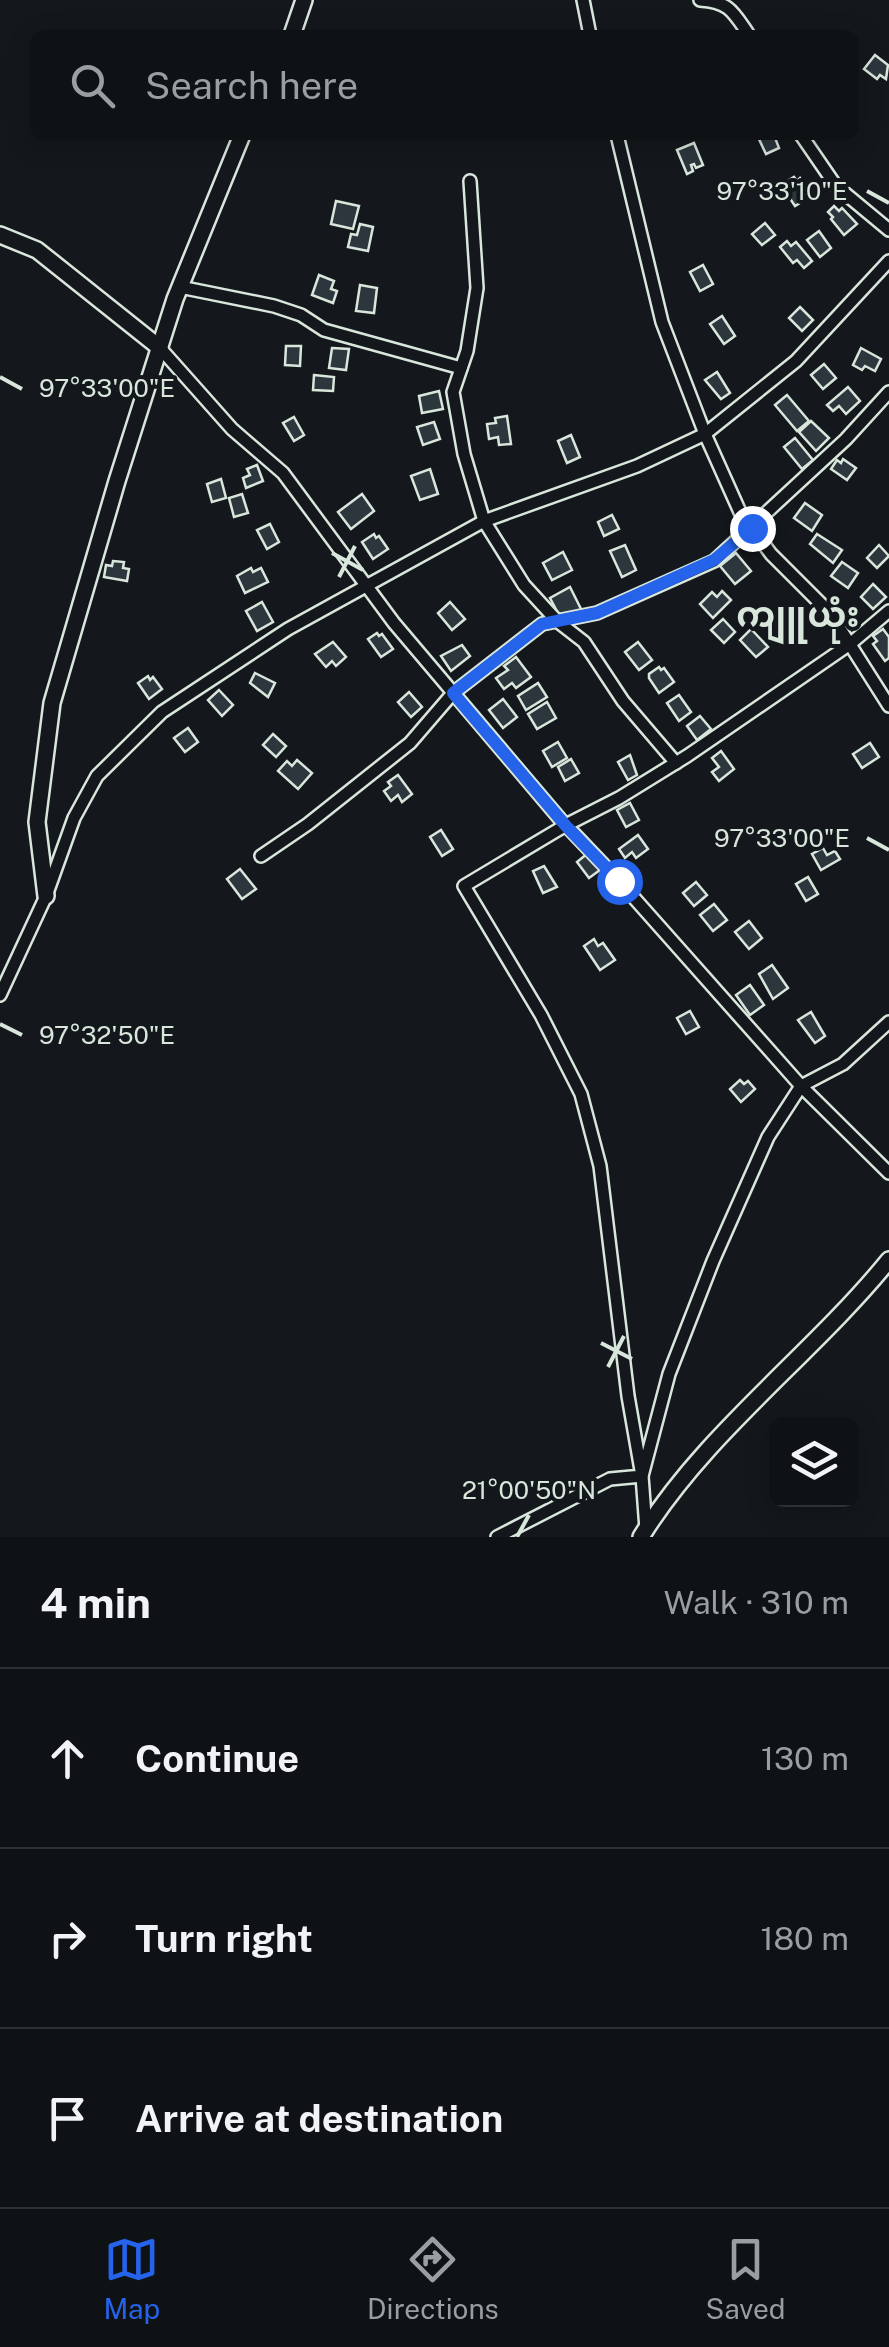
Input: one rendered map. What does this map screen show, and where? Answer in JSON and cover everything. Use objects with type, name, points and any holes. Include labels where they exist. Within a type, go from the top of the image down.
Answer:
[{"type":"street","points":[[294,30],[304,0]]},
{"type":"street","points":[[583,0],[589,30]]},
{"type":"street","points":[[700,0],[719,1],[731,9],[746,30]]},
{"type":"street","points":[[46,896],[37,822],[52,704],[180,286],[240,140]]},
{"type":"street","points":[[618,140],[662,322],[740,512],[771,554],[830,613],[889,706]]},
{"type":"street","points":[[804,140],[836,186],[889,230]]},
{"type":"street","points":[[470,182],[477,288],[453,392],[464,454],[484,521],[524,585],[557,621],[584,642],[623,701],[676,763]]},
{"type":"street","points":[[0,235],[37,250],[160,348],[232,429],[283,473],[367,586],[566,826],[801,1086],[889,1174]]},
{"type":"street","points":[[0,995],[46,896],[74,818],[98,776],[162,712],[288,629],[484,521],[637,466],[705,434],[796,360],[889,260]]},
{"type":"street","points":[[180,286],[274,306],[301,314],[324,330],[461,368]]},
{"type":"street","points":[[261,856],[410,743],[453,693],[542,624],[597,613],[714,560],[874,412],[889,392]]},
{"type":"street","points":[[874,412],[889,421]]},
{"type":"street","points":[[644,1533],[642,1476],[628,1396],[600,1166],[581,1094],[541,1016],[464,886],[676,763],[850,644],[889,611]]},
{"type":"street","points":[[642,1476],[669,1374],[768,1137],[801,1086],[843,1064],[889,1022]]},
{"type":"street","points":[[644,1533],[702,1457],[856,1300],[889,1260]]},
{"type":"street","points":[[497,1537],[610,1479],[642,1476]]},
{"type":"building","points":[[875,55],[888,65],[886,79],[880,75],[877,79],[864,69]]},
{"type":"building","points":[[759,140],[776,140],[779,148],[766,154]]},
{"type":"building","points":[[694,143],[703,165],[691,165],[693,171],[687,174],[677,150]]},
{"type":"building","points":[[794,177],[797,181],[800,178],[811,196],[795,206],[781,185]]},
{"type":"building","points":[[336,201],[359,206],[353,229],[331,224]]},
{"type":"building","points":[[834,206],[839,211],[842,208],[857,224],[844,235],[828,212]]},
{"type":"building","points":[[765,223],[775,235],[762,245],[752,234]]},
{"type":"building","points":[[360,224],[373,227],[368,251],[348,247],[351,234],[357,235]]},
{"type":"building","points":[[819,231],[831,248],[820,257],[807,240]]},
{"type":"building","points":[[787,241],[791,246],[796,242],[812,261],[804,268],[797,260],[793,263],[780,247]]},
{"type":"building","points":[[703,265],[713,284],[700,291],[690,272]]},
{"type":"building","points":[[319,275],[334,281],[331,289],[337,291],[333,303],[312,295]]},
{"type":"building","points":[[360,285],[377,288],[374,313],[356,311]]},
{"type":"building","points":[[800,307],[813,320],[802,331],[789,318]]},
{"type":"building","points":[[722,316],[735,336],[724,344],[710,324]]},
{"type":"building","points":[[286,346],[301,346],[300,366],[285,365]]},
{"type":"building","points":[[332,348],[349,349],[346,370],[329,368]]},
{"type":"building","points":[[861,348],[881,359],[875,371],[853,365]]},
{"type":"building","points":[[824,364],[836,378],[823,389],[811,375]]},
{"type":"building","points":[[717,372],[730,393],[721,399],[705,380]]},
{"type":"building","points":[[314,375],[334,377],[333,391],[313,390]]},
{"type":"building","points":[[848,387],[860,401],[846,414],[839,406],[833,411],[827,405]]},
{"type":"building","points":[[439,391],[443,409],[422,413],[419,396]]},
{"type":"building","points":[[787,395],[809,421],[797,431],[775,405]]},
{"type":"building","points":[[507,416],[511,444],[499,445],[498,437],[489,439],[487,424]]},
{"type":"building","points":[[294,417],[304,435],[294,441],[283,423]]},
{"type":"building","points":[[811,421],[829,438],[816,451],[799,432]]},
{"type":"building","points":[[434,422],[440,439],[423,445],[417,427]]},
{"type":"building","points":[[571,435],[580,457],[567,463],[558,441]]},
{"type":"building","points":[[795,438],[813,460],[802,469],[784,447]]},
{"type":"building","points":[[843,459],[856,468],[847,480],[831,469],[837,460],[841,463]]},
{"type":"building","points":[[257,465],[263,481],[246,488],[243,478],[250,475],[247,469]]},
{"type":"building","points":[[430,469],[438,494],[420,500],[411,476]]},
{"type":"building","points":[[221,479],[226,498],[212,502],[207,484]]},
{"type":"building","points":[[242,494],[248,513],[234,517],[229,498]]},
{"type":"building","points":[[362,494],[374,511],[351,529],[338,512]]},
{"type":"building","points":[[805,503],[822,515],[812,531],[794,518]]},
{"type":"building","points":[[612,515],[619,529],[604,536],[598,522]]},
{"type":"building","points":[[270,524],[279,542],[267,549],[257,530]]},
{"type":"building","points":[[374,534],[388,549],[373,559],[362,542]]},
{"type":"building","points":[[817,534],[842,550],[833,563],[810,544]]},
{"type":"building","points":[[625,545],[636,570],[622,577],[610,551]]},
{"type":"building","points":[[879,545],[889,556],[877,568],[867,558]]},
{"type":"building","points":[[563,552],[572,570],[552,580],[543,563]]},
{"type":"building","points":[[736,553],[751,571],[735,584],[720,566]]},
{"type":"building","points":[[113,561],[124,562],[123,568],[129,569],[127,581],[104,577],[106,565],[112,566]]},
{"type":"building","points":[[842,562],[858,573],[848,588],[831,576]]},
{"type":"building","points":[[251,568],[253,572],[261,568],[268,582],[245,593],[237,576]]},
{"type":"building","points":[[873,584],[886,597],[873,609],[861,597]]},
{"type":"building","points":[[570,587],[581,609],[561,619],[550,598]]},
{"type":"building","points":[[722,591],[731,600],[713,618],[700,604],[712,592],[717,597]]},
{"type":"building","points":[[262,602],[273,622],[257,631],[246,611]]},
{"type":"building","points":[[450,602],[465,619],[452,630],[438,613]]},
{"type":"building","points":[[723,619],[735,632],[724,643],[711,630]]},
{"type":"building","points":[[751,629],[768,647],[756,657],[740,640]]},
{"type":"building","points":[[883,629],[889,637],[889,658],[885,661],[873,644],[877,641],[873,636]]},
{"type":"building","points":[[377,633],[393,649],[381,657],[368,639]]},
{"type":"building","points":[[333,642],[346,657],[336,666],[332,661],[326,667],[315,654]]},
{"type":"building","points":[[638,642],[652,660],[639,670],[625,652]]},
{"type":"building","points":[[462,645],[470,656],[451,671],[441,656]]},
{"type":"building","points":[[516,657],[531,677],[516,688],[512,683],[504,689],[496,678],[508,670],[504,666]]},
{"type":"building","points":[[659,667],[674,682],[659,693],[649,674]]},
{"type":"building","points":[[255,673],[275,683],[268,697],[250,683]]},
{"type":"building","points":[[148,676],[162,689],[149,699],[138,683]]},
{"type":"building","points":[[538,683],[547,697],[526,710],[518,696]]},
{"type":"building","points":[[219,690],[233,705],[222,716],[208,700]]},
{"type":"building","points":[[409,692],[422,707],[411,717],[398,702]]},
{"type":"building","points":[[679,695],[691,712],[679,721],[667,703]]},
{"type":"building","points":[[503,699],[517,717],[503,728],[489,710]]},
{"type":"building","points":[[547,702],[556,718],[537,729],[528,714]]},
{"type":"building","points":[[700,716],[711,729],[697,740],[687,726]]},
{"type":"building","points":[[188,728],[198,742],[185,752],[174,738]]},
{"type":"building","points":[[273,734],[286,746],[276,757],[263,745]]},
{"type":"building","points":[[558,742],[567,758],[552,767],[543,751]]},
{"type":"building","points":[[870,743],[879,757],[862,768],[853,754]]},
{"type":"building","points":[[721,751],[734,769],[719,781],[712,772],[719,767],[712,758]]},
{"type":"building","points":[[630,755],[637,775],[628,780],[618,762]]},
{"type":"building","points":[[571,759],[579,773],[565,781],[558,767]]},
{"type":"building","points":[[297,760],[312,773],[298,789],[278,771],[287,761],[292,766]]},
{"type":"building","points":[[398,775],[412,794],[402,802],[398,795],[391,801],[384,791]]},
{"type":"building","points":[[630,803],[639,820],[626,827],[617,810]]},
{"type":"building","points":[[441,830],[453,849],[442,856],[430,837]]},
{"type":"building","points":[[638,835],[648,849],[636,858],[632,852],[625,858],[619,849]]},
{"type":"building","points":[[823,848],[827,855],[835,851],[840,859],[821,870],[812,854]]},
{"type":"building","points":[[588,853],[600,870],[589,878],[577,862]]},
{"type":"building","points":[[544,866],[557,887],[543,893],[533,871]]},
{"type":"building","points":[[240,869],[256,889],[242,899],[227,879]]},
{"type":"building","points":[[808,877],[818,894],[806,901],[796,884]]},
{"type":"building","points":[[696,882],[707,895],[694,906],[683,893]]},
{"type":"building","points":[[714,904],[727,920],[713,931],[700,915]]},
{"type":"building","points":[[749,921],[762,938],[749,949],[735,932]]},
{"type":"building","points":[[594,939],[598,946],[603,943],[615,960],[600,970],[584,946]]},
{"type":"building","points":[[772,965],[788,988],[773,999],[759,974]]},
{"type":"building","points":[[750,985],[764,1005],[750,1015],[736,995]]},
{"type":"building","points":[[690,1011],[699,1027],[686,1034],[677,1018]]},
{"type":"building","points":[[811,1012],[825,1036],[815,1043],[798,1020]]},
{"type":"building","points":[[740,1080],[744,1084],[748,1081],[755,1089],[741,1102],[730,1089]]},
{"type":"district","name":"ကျူယုံး","points":[[798,615]]},
{"type":"route","points":[[619,881],[566,826],[453,693],[542,624],[597,613],[714,560],[752,528]]}]
